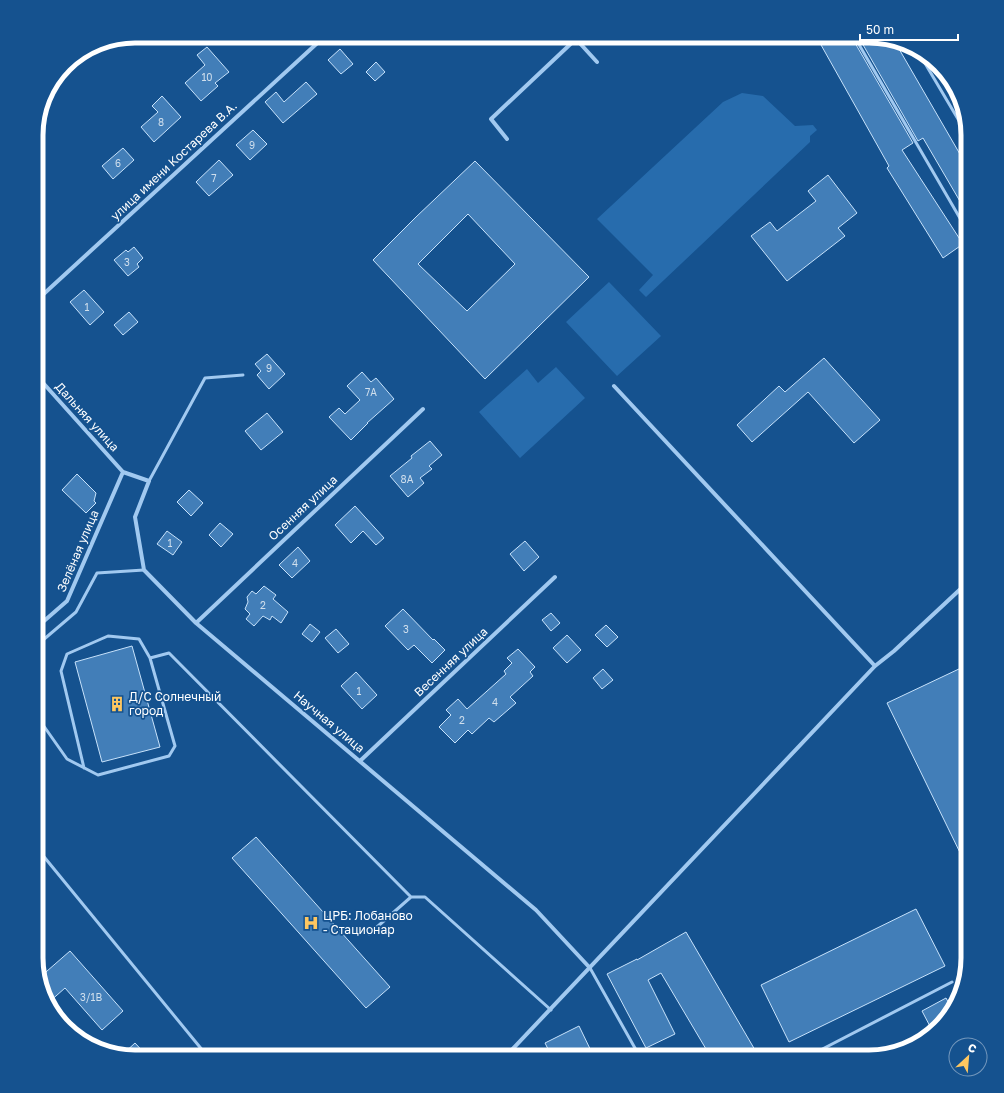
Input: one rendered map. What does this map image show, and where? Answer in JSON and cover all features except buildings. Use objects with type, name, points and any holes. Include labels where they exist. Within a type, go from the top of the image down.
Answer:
[{"type":"street","name":"улица имени Костарева В.А.","points":[[43,295],[317,43]]},
{"type":"street","points":[[507,139],[491,120],[572,43]]},
{"type":"street","points":[[583,43],[597,62]]},
{"type":"street","name":"Дальняя улица","points":[[43,383],[123,472]]},
{"type":"street","points":[[614,386],[874,666]]},
{"type":"street","name":"Осенняя улица","points":[[196,623],[423,408]]},
{"type":"street","points":[[123,472],[149,481],[135,517],[144,570]]},
{"type":"street","name":"Зелёная улица","points":[[43,622],[67,601],[123,472]]},
{"type":"street","name":"Научная улица","points":[[144,570],[196,623],[536,910],[590,968]]},
{"type":"street","name":"Весенняя улица","points":[[360,761],[556,577]]},
{"type":"street","points":[[512,1050],[874,666],[894,651],[961,589]]},
{"type":"lane","points":[[858,43],[961,220]]},
{"type":"lane","points":[[924,61],[960,122]]},
{"type":"lane","points":[[149,481],[205,378],[243,375]]},
{"type":"lane","points":[[43,640],[76,612],[97,573],[144,570]]},
{"type":"lane","points":[[43,724],[67,759],[84,768],[98,775],[169,756],[175,746],[150,658],[139,640],[108,636],[67,654],[61,671],[84,768]]},
{"type":"lane","points":[[150,658],[168,653],[411,896]]},
{"type":"lane","points":[[43,856],[202,1050]]},
{"type":"lane","points":[[369,934],[411,896],[425,896],[550,1010]]},
{"type":"lane","points":[[590,968],[636,1050]]},
{"type":"lane","points":[[821,1050],[952,982]]},
{"type":"shaded area","points":[[742,93],[763,96],[795,126],[813,125],[817,130],[810,136],[810,142],[646,297],[639,290],[653,275],[597,219],[723,102]]},
{"type":"shaded area","points":[[609,282],[661,336],[617,376],[566,322]]},
{"type":"shaded area","points":[[556,367],[585,398],[520,458],[479,412],[527,369],[538,383]]},
{"type":"place","name":"Д/С Солнечный город","points":[[117,704]]},
{"type":"place","name":"ЦРБ: Лобаново - Стационар","points":[[311,923]]}]
